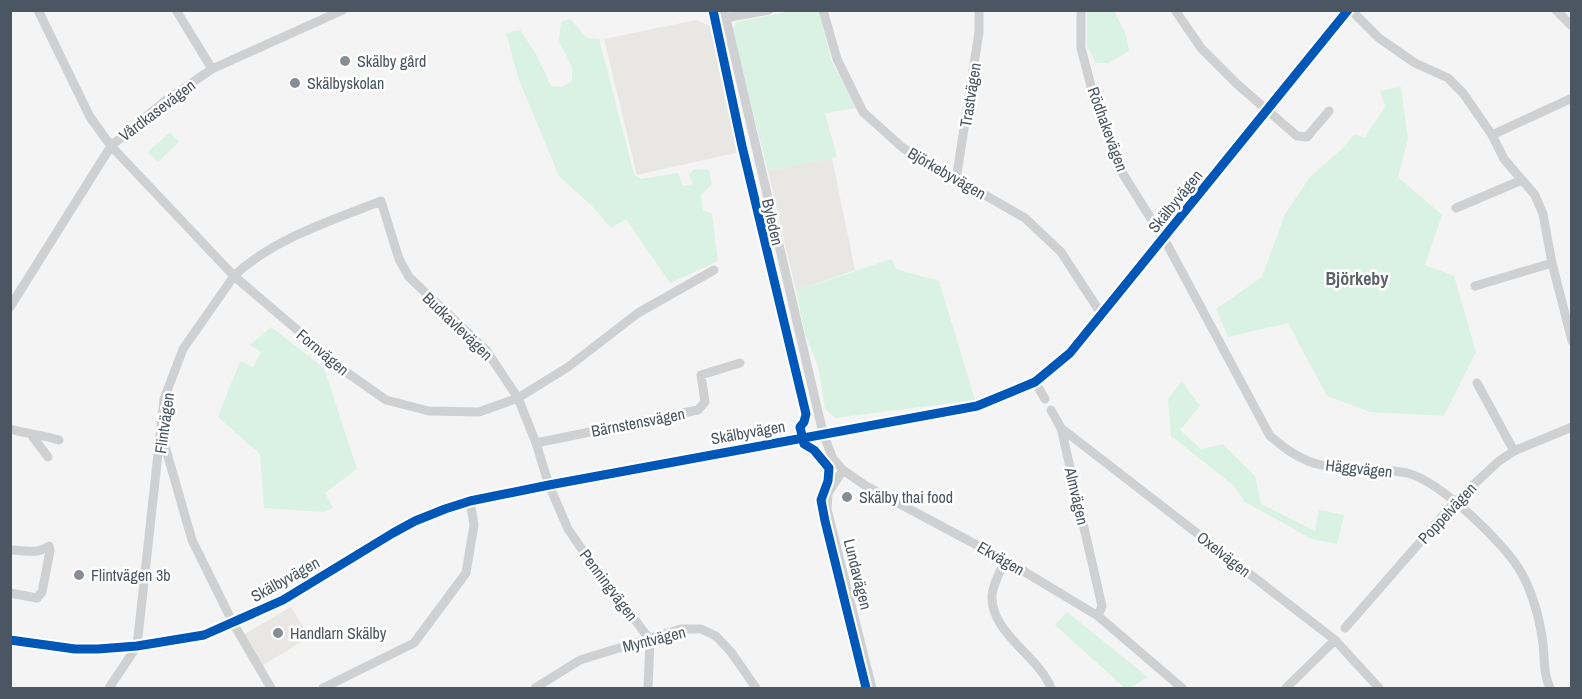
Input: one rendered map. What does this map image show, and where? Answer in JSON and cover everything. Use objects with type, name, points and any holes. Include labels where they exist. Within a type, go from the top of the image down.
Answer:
[{"type":"street","name":"Fornvägen","points":[[38,10],[90,117],[111,146],[234,276],[349,375],[386,400],[429,411],[479,412],[518,398],[568,367],[638,313],[714,270]]},
{"type":"street","points":[[176,10],[212,69]]},
{"type":"street","name":"Vårdkasevägen","points":[[10,307],[111,146],[165,101],[212,69],[344,10]]},
{"type":"street","points":[[724,14],[769,10]]},
{"type":"street","name":"Björkebyvägen","points":[[824,10],[837,59],[863,112],[903,148],[1025,218],[1061,252],[1102,315]]},
{"type":"street","name":"Trastvägen","points":[[956,180],[979,33],[979,10]]},
{"type":"street","name":"Rödhakevägen","points":[[1081,10],[1082,48],[1095,101],[1124,174],[1163,239]]},
{"type":"street","points":[[1175,10],[1201,48],[1266,111],[1297,136],[1311,134],[1329,111]]},
{"type":"street","points":[[1349,10],[1379,38],[1415,63],[1448,78],[1463,93],[1492,135],[1504,159],[1535,195],[1543,214],[1551,263],[1568,315],[1572,341]]},
{"type":"street","name":"Skälbyvägen","points":[[10,640],[75,649],[137,646],[204,635],[284,600],[415,521],[470,501],[823,433],[909,420],[977,406],[1035,382],[1070,353],[1349,10]]},
{"type":"street","points":[[1556,10],[1572,26]]},
{"type":"street","name":"Byleden","points":[[724,14],[823,433]]},
{"type":"street","points":[[1492,135],[1572,98]]},
{"type":"street","points":[[1456,208],[1521,180]]},
{"type":"street","name":"Flintvägen","points":[[137,646],[164,399],[183,350],[234,276],[245,266],[274,247],[381,201]]},
{"type":"street","name":"Budkavlevägen","points":[[381,201],[399,259],[409,277],[486,350],[518,398],[536,443],[549,485]]},
{"type":"street","name":"Häggvägen","points":[[1163,239],[1270,436],[1292,454],[1324,466],[1409,473],[1429,482],[1455,502],[1495,539],[1522,573],[1537,609],[1543,645],[1544,675],[1550,688]]},
{"type":"street","points":[[1475,286],[1551,263]]},
{"type":"street","name":"Bärnstensvägen","points":[[536,443],[698,410],[705,402],[702,375],[740,363]]},
{"type":"street","points":[[1035,382],[1045,399]]},
{"type":"street","points":[[1477,383],[1514,451]]},
{"type":"street","name":"Almvägen","points":[[1051,410],[1061,428],[1102,606],[1098,616]]},
{"type":"street","name":"Poppelvägen","points":[[1345,628],[1455,502],[1499,461],[1514,451],[1572,427]]},
{"type":"street","name":"Oxelvägen","points":[[1061,428],[1335,640],[1379,688]]},
{"type":"street","points":[[10,429],[32,440],[48,457]]},
{"type":"street","points":[[162,433],[192,540],[233,623],[271,688]]},
{"type":"street","name":"Ekvägen","points":[[823,433],[833,459],[843,470],[866,486],[1005,560],[1098,616],[1182,688]]},
{"type":"street","points":[[32,440],[42,435],[59,440]]},
{"type":"street","name":"Lundavägen","points":[[843,470],[828,493],[827,509],[872,688]]},
{"type":"street","name":"Penningvägen","points":[[549,485],[574,539],[650,640]]},
{"type":"street","points":[[323,688],[414,643],[466,573],[474,525],[470,501]]},
{"type":"street","points":[[10,550],[33,552],[42,551],[49,546],[50,551],[45,582],[37,598],[10,593]]},
{"type":"street","points":[[1005,560],[992,595],[996,614],[1005,630],[1049,687]]},
{"type":"street","name":"Myntvägen","points":[[535,688],[580,660],[681,629],[701,629],[716,636],[731,652],[756,688]]},
{"type":"street","points":[[648,688],[650,640]]},
{"type":"street","points":[[1286,688],[1335,640]]},
{"type":"street","points":[[109,688],[137,646]]},
{"type":"shaded area","points":[[696,20],[710,26],[740,152],[637,175],[604,39]]},
{"type":"shaded area","points":[[832,158],[855,270],[796,291],[768,171]]},
{"type":"shaded area","points":[[291,607],[309,637],[262,666],[243,635]]},
{"type":"green space","points":[[792,11],[819,11],[831,60],[857,108],[825,113],[837,157],[768,171],[732,31],[737,22]]},
{"type":"green space","points":[[1087,11],[1114,11],[1126,35],[1129,51],[1108,63],[1096,63],[1087,46]]},
{"type":"green space","points":[[570,19],[587,38],[599,39],[634,174],[641,179],[678,173],[683,186],[693,184],[689,175],[694,169],[709,170],[712,184],[701,195],[703,210],[712,214],[718,261],[670,283],[626,219],[611,228],[593,207],[559,176],[519,80],[506,33],[520,30],[536,54],[551,86],[562,87],[572,81],[572,67],[559,41],[561,22]]},
{"type":"green space","points":[[1401,87],[1408,139],[1398,177],[1442,215],[1425,265],[1454,276],[1476,352],[1444,416],[1371,412],[1327,396],[1288,323],[1228,337],[1216,309],[1262,277],[1285,214],[1310,177],[1343,148],[1354,135],[1365,137],[1385,107],[1380,91]]},
{"type":"green space","points":[[170,132],[179,142],[158,162],[148,152]]},
{"type":"green space","points":[[891,259],[896,269],[939,281],[975,400],[835,418],[825,409],[818,366],[805,334],[796,291]]},
{"type":"green space","points":[[271,327],[324,368],[357,469],[325,493],[333,508],[324,512],[264,508],[260,454],[218,417],[240,361],[253,367],[261,352],[250,345]]},
{"type":"green space","points":[[1182,381],[1200,406],[1180,430],[1201,449],[1223,444],[1255,476],[1261,504],[1315,531],[1319,510],[1344,515],[1337,544],[1312,539],[1245,502],[1233,485],[1171,436],[1168,399]]},
{"type":"green space","points":[[1067,612],[1148,677],[1125,688],[1055,625]]},
{"type":"cycle path","points":[[713,10],[742,146],[806,414],[800,427],[804,444],[814,450],[829,468],[828,481],[821,500],[866,688]]},
{"type":"cycle path","points":[[10,640],[75,649],[98,649],[137,646],[204,635],[283,600],[415,521],[470,501],[977,406],[1035,382],[1070,353],[1348,10]]},
{"type":"place","name":"Skälby gård","points":[[345,61]]},
{"type":"place","name":"Skälbyskolan","points":[[295,83]]},
{"type":"place","name":"Skälby thai food","points":[[847,497]]},
{"type":"place","name":"Flintvägen 3b","points":[[79,575]]},
{"type":"place","name":"Handlarn Skälby","points":[[278,633]]},
{"type":"district","name":"Björkeby","points":[[1357,279]]}]
